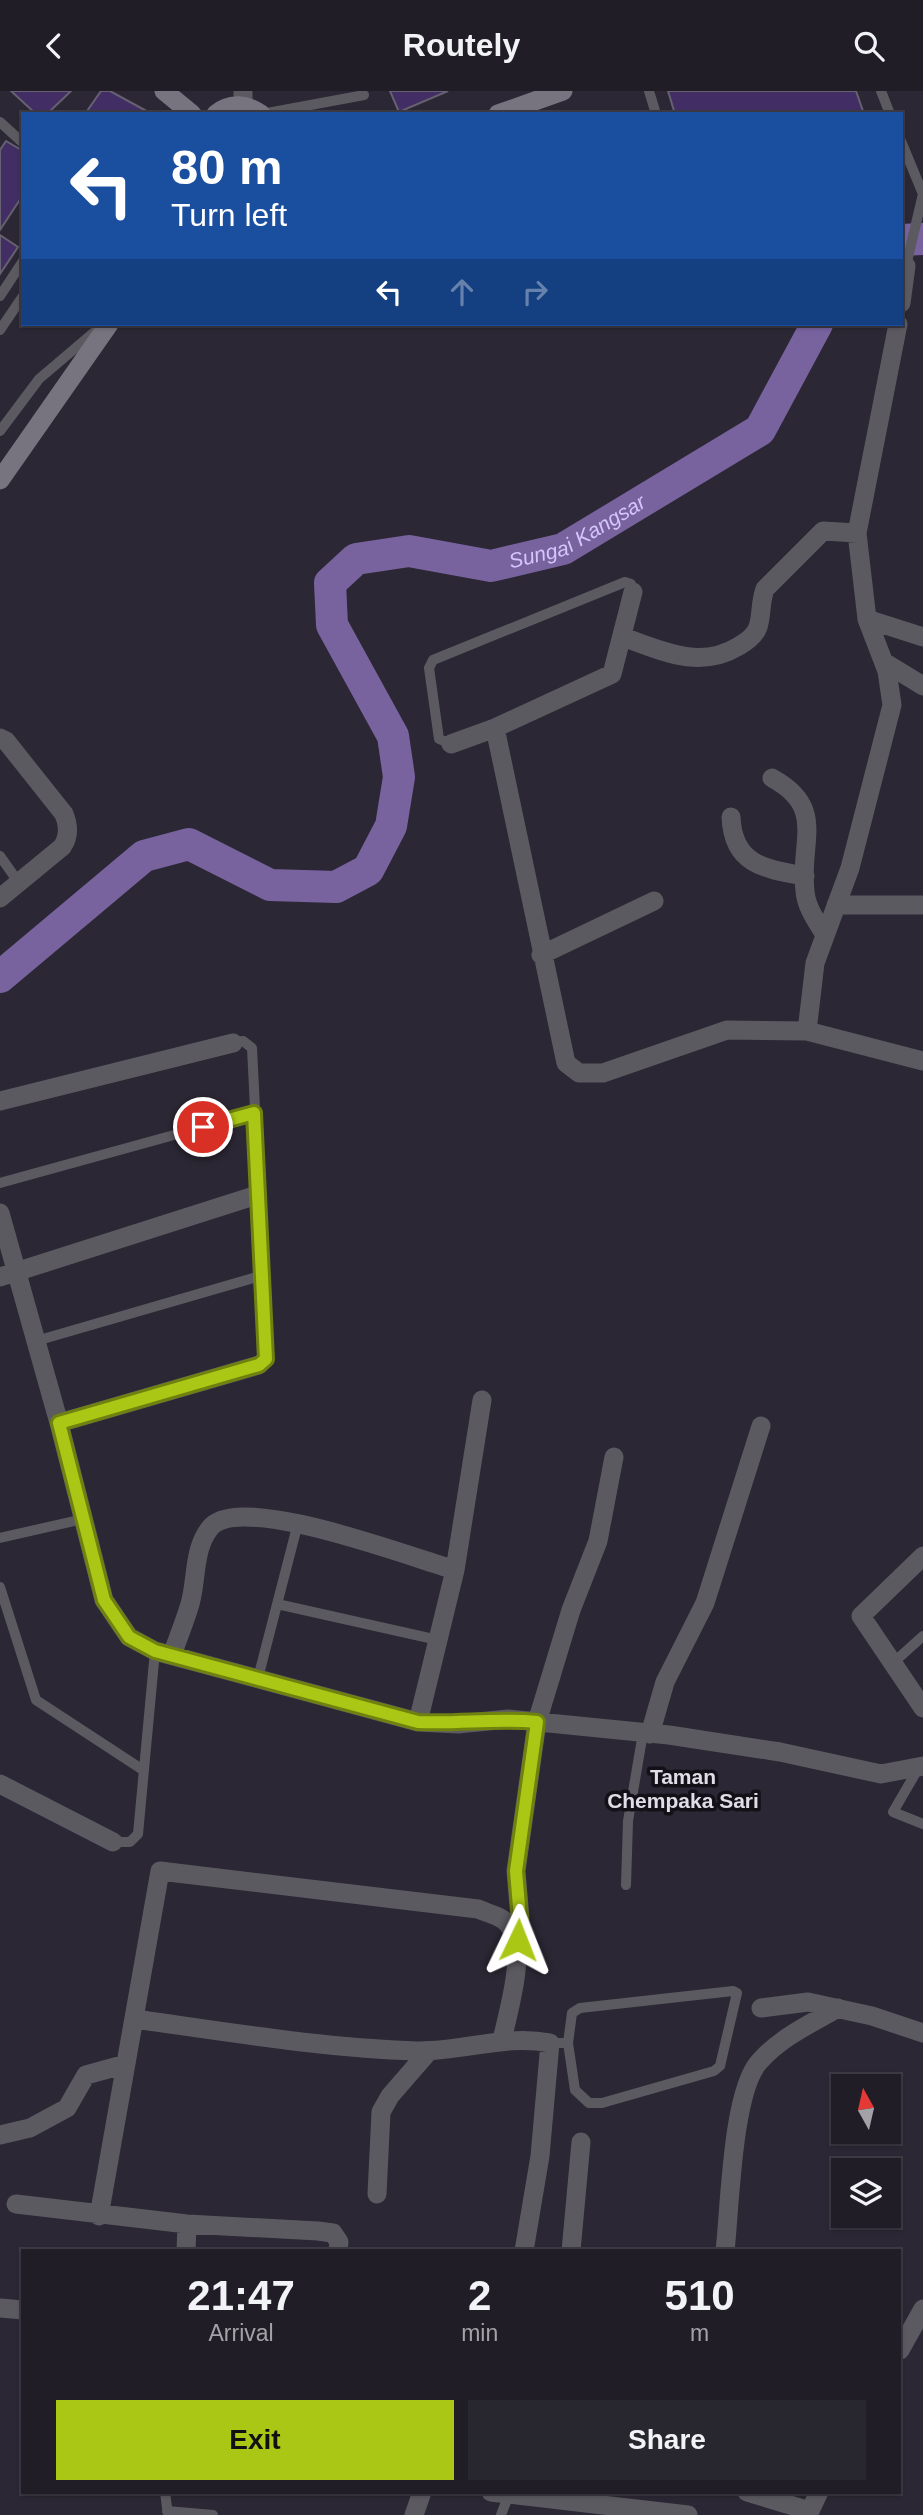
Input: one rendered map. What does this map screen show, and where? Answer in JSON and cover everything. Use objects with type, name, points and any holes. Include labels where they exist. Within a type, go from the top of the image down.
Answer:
[{"type":"main road","points":[[164,91],[190,112]]},
{"type":"main road","points":[[502,112],[528,97],[563,91]]},
{"type":"main road","points":[[220,112],[243,98],[260,112]]},
{"type":"main road","points":[[0,480],[108,326]]},
{"type":"street","points":[[903,288],[906,266]]},
{"type":"street","points":[[807,1031],[815,963],[850,868],[892,705],[884,662],[867,619],[858,533],[898,326]]},
{"type":"street","points":[[623,637],[679,656],[699,659],[725,655],[749,640],[758,627],[760,601],[765,589],[823,531],[858,533]]},
{"type":"street","points":[[451,744],[495,728],[610,675],[623,637],[633,591]]},
{"type":"street","points":[[867,619],[923,637]]},
{"type":"street","points":[[884,662],[923,686]]},
{"type":"street","points":[[495,728],[566,1063],[579,1073],[603,1073],[727,1030],[807,1031],[923,1061]]},
{"type":"street","points":[[0,738],[6,741],[48,793],[68,824],[67,840],[62,847],[0,898]]},
{"type":"street","points":[[772,778],[791,788],[806,807],[804,893],[825,935]]},
{"type":"street","points":[[731,817],[732,837],[737,848],[763,869],[805,876]]},
{"type":"street","points":[[541,955],[654,901]]},
{"type":"street","points":[[836,905],[923,905]]},
{"type":"street","points":[[0,1101],[233,1043]]},
{"type":"street","points":[[8,1275],[257,1195]]},
{"type":"street","points":[[0,1213],[8,1275],[36,1341],[104,1600],[129,1637],[164,1653],[418,1722],[458,1724],[508,1719],[647,1733],[780,1752],[881,1774],[921,1767]]},
{"type":"street","points":[[59,1423],[259,1365]]},
{"type":"street","points":[[418,1722],[455,1570],[482,1400]]},
{"type":"street","points":[[647,1733],[665,1682],[705,1604],[761,1426]]},
{"type":"street","points":[[502,2040],[515,1979],[520,1918],[516,1871],[537,1722],[571,1609],[598,1541],[614,1457]]},
{"type":"street","points":[[164,1653],[190,1604],[200,1546],[211,1525],[237,1515],[298,1523],[455,1570]]},
{"type":"street","points":[[923,1556],[861,1616],[923,1707]]},
{"type":"street","points":[[1,1787],[113,1842]]},
{"type":"street","points":[[99,2216],[160,1871],[478,1909],[507,1922],[518,1940]]},
{"type":"street","points":[[761,2008],[808,2002],[872,2016],[923,2033]]},
{"type":"street","points":[[725,2249],[741,2101],[757,2064],[786,2037],[838,2008]]},
{"type":"street","points":[[135,2019],[279,2039],[429,2051],[502,2040],[559,2043],[524,2249]]},
{"type":"street","points":[[377,2194],[380,2112],[390,2096],[429,2051]]},
{"type":"street","points":[[0,2135],[30,2128],[67,2108],[86,2075],[126,2064]]},
{"type":"street","points":[[571,2249],[581,2142]]},
{"type":"street","points":[[16,2204],[99,2216],[333,2233],[339,2242],[338,2249]]},
{"type":"street","points":[[186,2249],[187,2224]]},
{"type":"street","points":[[0,2308],[21,2310]]},
{"type":"street","points":[[901,2348],[923,2309]]},
{"type":"street","points":[[414,2515],[421,2494]]},
{"type":"street","points":[[505,2494],[582,2509],[688,2515]]},
{"type":"street","points":[[753,2494],[809,2513],[818,2494]]},
{"type":"lane","points":[[649,91],[655,112]]},
{"type":"lane","points":[[881,91],[889,112]]},
{"type":"lane","points":[[273,112],[364,95]]},
{"type":"lane","points":[[0,122],[21,141]]},
{"type":"lane","points":[[903,146],[923,194],[906,266]]},
{"type":"lane","points":[[0,296],[21,264]]},
{"type":"lane","points":[[0,330],[21,299]]},
{"type":"lane","points":[[0,431],[39,380],[101,326]]},
{"type":"lane","points":[[451,744],[439,739],[429,668],[433,660],[625,582],[631,584],[633,591]]},
{"type":"lane","points":[[0,856],[19,883]]},
{"type":"lane","points":[[233,1043],[243,1041],[251,1046],[267,1350],[266,1359],[259,1365]]},
{"type":"lane","points":[[0,1183],[254,1113]]},
{"type":"lane","points":[[36,1341],[264,1275]]},
{"type":"lane","points":[[0,1538],[83,1518]]},
{"type":"lane","points":[[258,1678],[298,1523]]},
{"type":"lane","points":[[0,1587],[36,1700],[143,1770]]},
{"type":"lane","points":[[277,1604],[438,1640]]},
{"type":"lane","points":[[893,1664],[923,1636]]},
{"type":"lane","points":[[113,1842],[130,1842],[138,1834],[143,1770],[164,1653]]},
{"type":"lane","points":[[626,1885],[628,1821],[647,1733]]},
{"type":"lane","points":[[921,1767],[893,1812],[923,1824]]},
{"type":"lane","points":[[733,1991],[737,1993],[723,2059],[714,2071],[602,2103],[589,2103],[575,2090],[559,2043],[572,2013],[580,2008],[733,1991]]},
{"type":"lane","points":[[165,2494],[167,2513],[213,2515]]},
{"type":"lane","points":[[500,2494],[501,2515]]},
{"type":"building","points":[[11,91],[71,91],[49,112],[34,112]]},
{"type":"building","points":[[101,91],[110,91],[148,112],[86,112]]},
{"type":"building","points":[[390,91],[448,91],[399,112]]},
{"type":"building","points":[[668,91],[856,91],[863,112],[674,112]]},
{"type":"building","points":[[6,141],[21,150],[21,198],[0,230],[0,150]]},
{"type":"building","points":[[0,235],[18,247],[0,274]]},
{"type":"waterway","name":"Sungai Kangsar","points":[[903,240],[923,239]]},
{"type":"waterway","name":"Sungai Kangsar","points":[[0,977],[144,856],[189,844],[270,885],[336,887],[368,870],[391,826],[399,777],[393,736],[332,625],[330,583],[356,559],[409,551],[491,566],[563,549],[760,430],[816,326]]},
{"type":"district","name":"Taman Chempaka Sari","points":[[683,1789]]},
{"type":"route","points":[[203,1127],[254,1113],[266,1359],[259,1365],[59,1423],[104,1600],[129,1637],[155,1651],[189,1658],[418,1722],[458,1724],[508,1719],[537,1722],[516,1871],[520,1918],[518,1940]]}]
